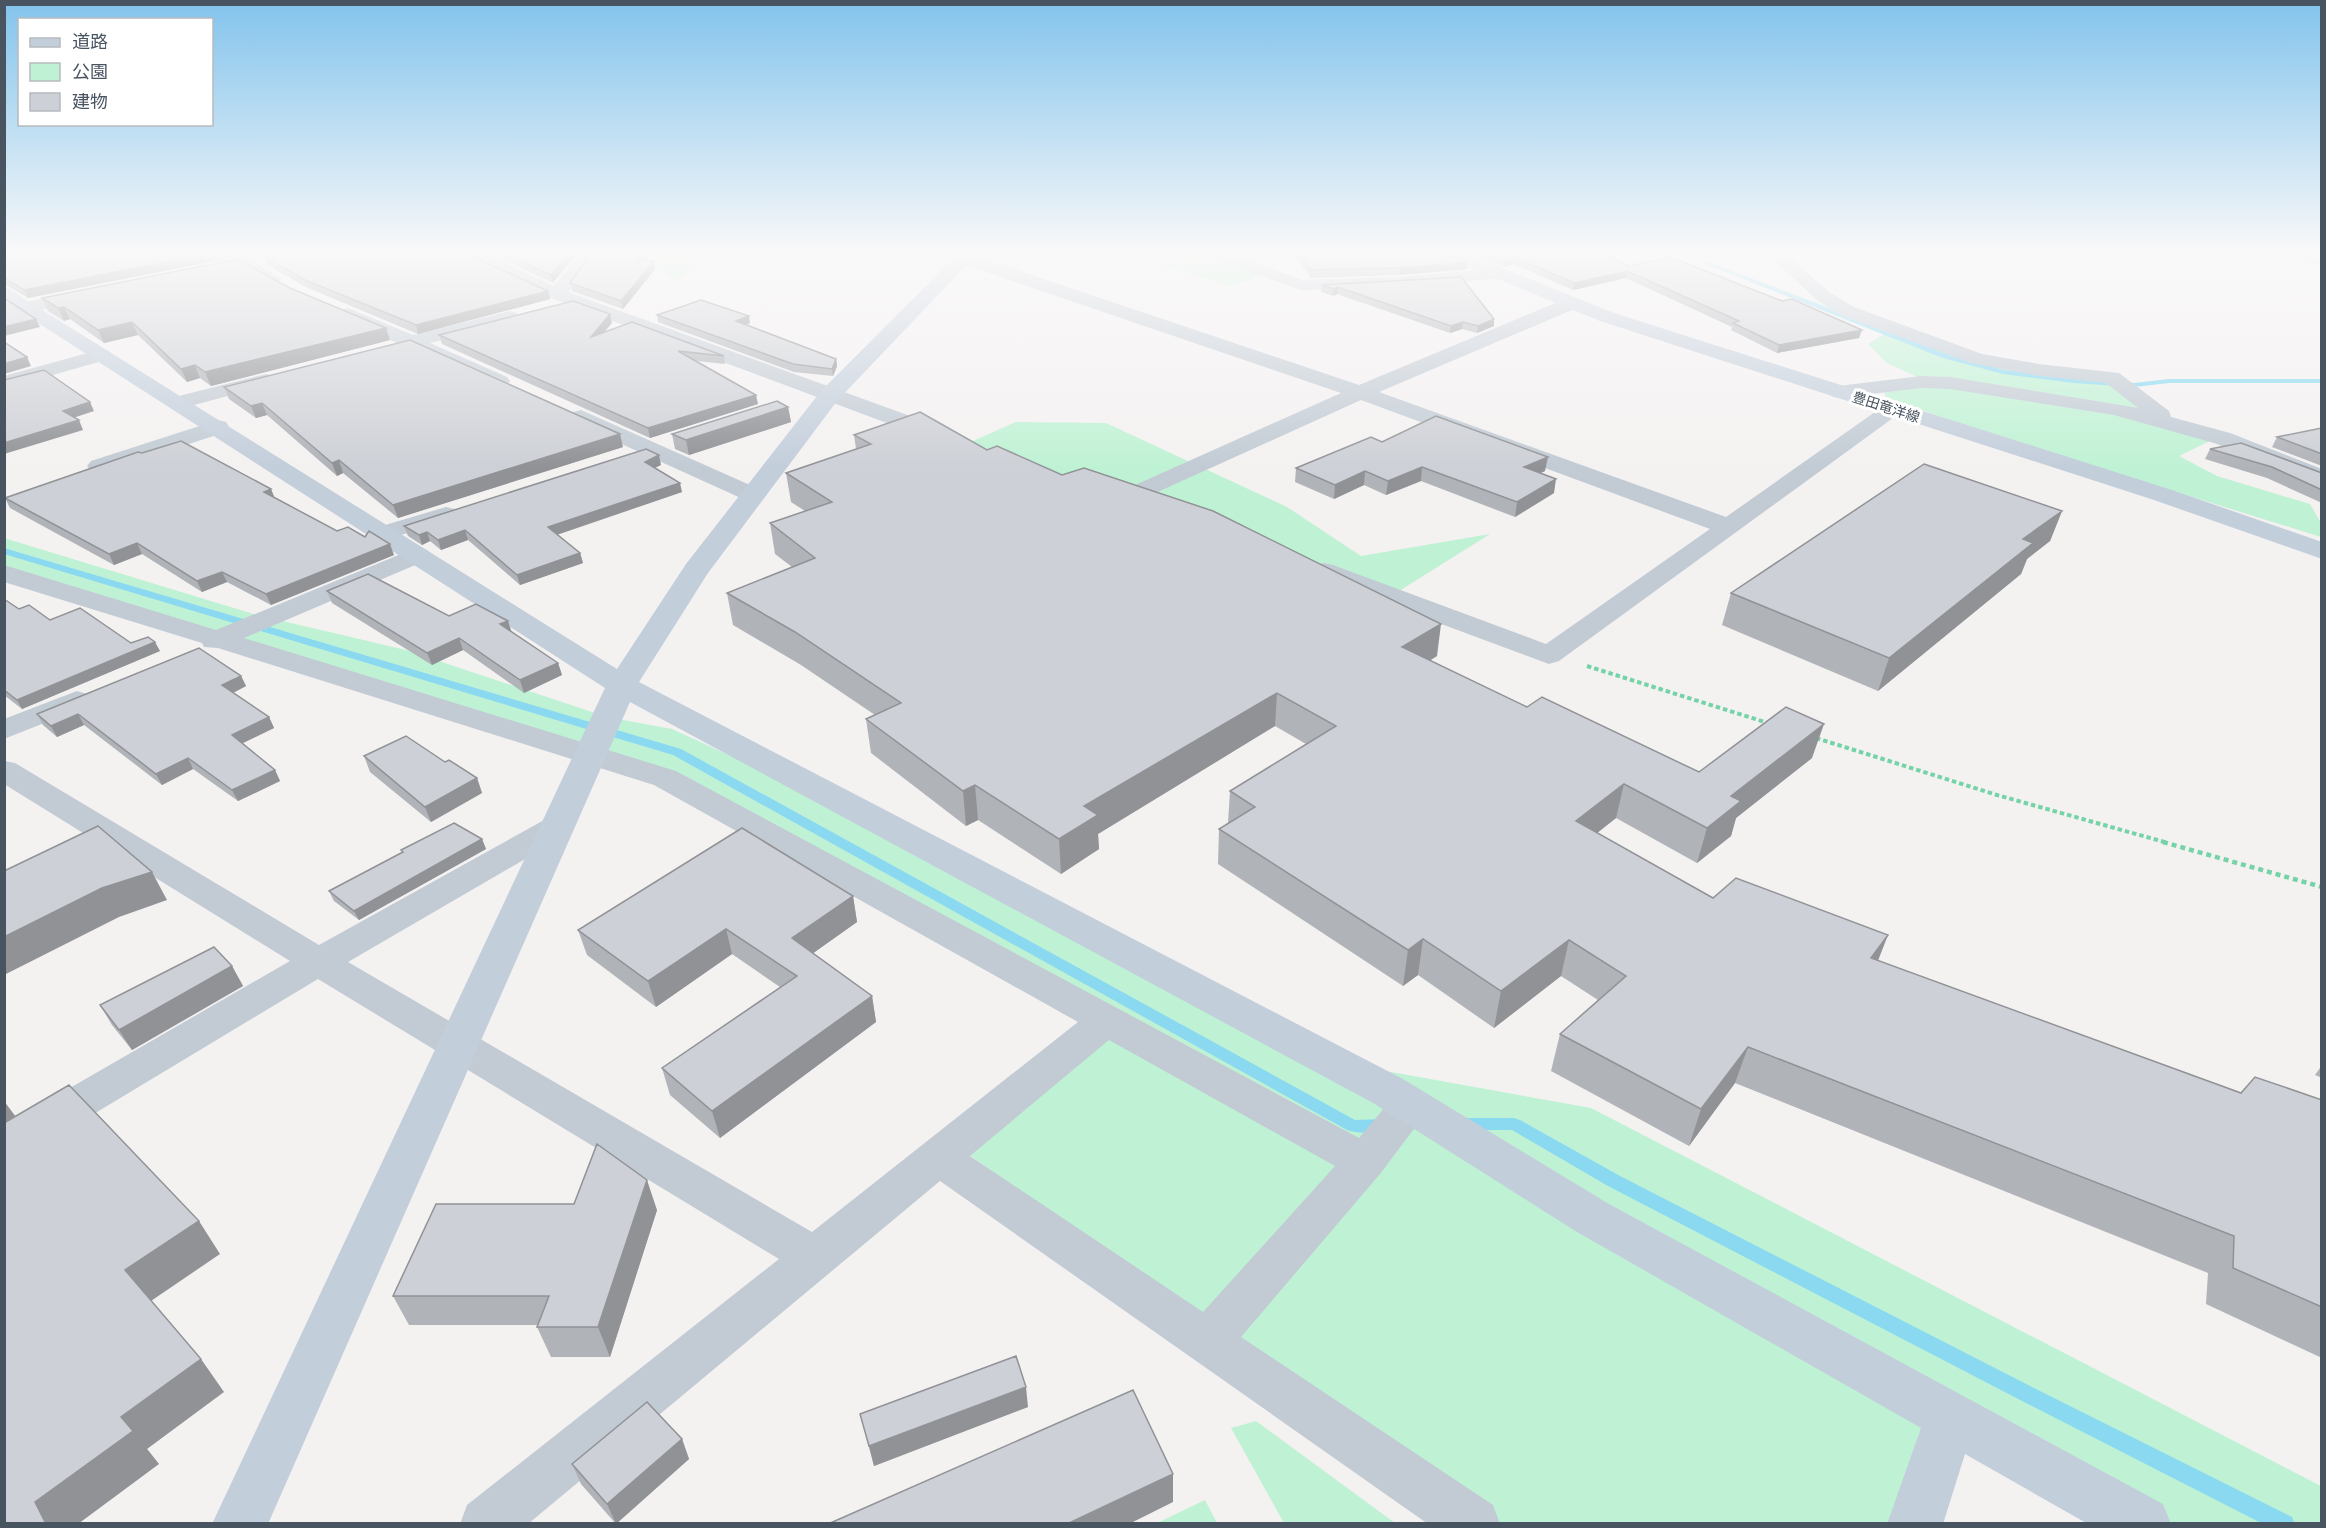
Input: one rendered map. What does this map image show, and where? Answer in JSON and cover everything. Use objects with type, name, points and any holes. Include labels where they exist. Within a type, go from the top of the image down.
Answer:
[{"type":"street","points":[[49,325],[102,355],[218,427],[622,685],[1411,1105],[1593,1218],[2143,1524]]},
{"type":"street","points":[[376,325],[521,390]]},
{"type":"street","points":[[380,350],[477,325]]},
{"type":"street","points":[[643,325],[782,376],[824,394],[955,440]]},
{"type":"street","points":[[240,1524],[622,685],[696,570],[824,394],[895,325]]},
{"type":"street","points":[[1167,325],[1361,392],[1729,527]]},
{"type":"street","points":[[1157,511],[1112,495],[1519,325]]},
{"type":"street","name":"豊田竜洋線","points":[[1639,325],[1893,410],[2163,495],[2322,551]]},
{"type":"street","points":[[1886,325],[1987,361],[2038,370],[2112,377],[2171,424]]},
{"type":"street","points":[[4,383],[102,355]]},
{"type":"street","points":[[179,403],[280,377]]},
{"type":"street","points":[[1838,392],[1921,382],[1950,383],[2116,409],[2255,449],[2299,470],[2322,477]]},
{"type":"street","points":[[786,404],[824,394]]},
{"type":"street","points":[[564,410],[751,494]]},
{"type":"street","points":[[1302,562],[1549,655],[1893,410]]},
{"type":"street","points":[[83,472],[218,427]]},
{"type":"street","points":[[617,459],[684,437]]},
{"type":"street","points":[[384,533],[462,509]]},
{"type":"street","points":[[178,657],[418,555]]},
{"type":"street","points":[[4,573],[222,638],[589,757],[665,778],[1365,1162]]},
{"type":"street","points":[[4,730],[102,689]]},
{"type":"street","points":[[4,770],[457,1046],[815,1257]]},
{"type":"street","points":[[4,1147],[318,962],[558,825]]},
{"type":"street","points":[[486,1524],[1106,1021]]},
{"type":"street","points":[[1207,1341],[1365,1162],[1411,1105]]},
{"type":"street","points":[[938,1157],[1474,1524]]},
{"type":"street","points":[[1915,1524],[1951,1417]]},
{"type":"path","points":[[1549,655],[1773,725]]},
{"type":"path","points":[[1806,735],[1997,795],[2322,887]]},
{"type":"green space","points":[[1892,329],[2003,365],[2102,376],[2171,424],[2218,437],[2179,456],[2217,476],[2310,504],[2321,523],[2321,537],[2186,495],[2116,480],[1886,397],[1883,387],[1928,382],[1887,363],[1868,344]]},
{"type":"green space","points":[[1016,422],[1106,423],[1287,507],[1361,556],[1490,534],[1396,593],[966,444]]},
{"type":"green space","points":[[4,538],[257,615],[406,650],[607,717],[672,729],[921,843],[1330,1061],[1591,1108],[2321,1486],[2321,1523],[2147,1523],[1951,1417],[1915,1523],[1488,1523],[968,1154],[1108,1036],[665,778],[5,572]]},
{"type":"green space","points":[[1256,1421],[1395,1523],[1284,1523],[1231,1428]]},
{"type":"green space","points":[[1205,1500],[1217,1523],[1157,1523]]},
{"type":"building","points":[[91,325],[118,325],[98,330]]},
{"type":"building","points":[[135,325],[380,325],[386,328],[205,372],[195,365],[181,369]]},
{"type":"building","points":[[477,325],[601,325],[591,337],[623,325],[641,325],[724,356],[678,351],[756,395],[648,428],[439,335]]},
{"type":"building","points":[[686,325],[747,325],[836,359],[832,369],[793,364]]},
{"type":"building","points":[[1738,325],[1851,325],[1862,330],[1779,345]]},
{"type":"building","points":[[410,340],[620,434],[393,505],[339,460],[332,463],[262,403],[251,406],[224,387]]},
{"type":"building","points":[[4,342],[27,357],[4,364]]},
{"type":"building","points":[[44,370],[90,402],[63,411],[79,420],[4,443],[4,380]]},
{"type":"building","points":[[777,401],[788,407],[686,440],[672,434]]},
{"type":"building","points":[[920,412],[987,450],[997,446],[1062,475],[1084,468],[1213,511],[1441,624],[1402,647],[1527,707],[1542,697],[1699,772],[1786,707],[1824,724],[1731,796],[1741,801],[1707,828],[1624,784],[1576,821],[1713,898],[1736,878],[1888,935],[1871,958],[2241,1093],[2255,1077],[2322,1100],[2322,1307],[2233,1268],[2234,1236],[1748,1047],[1701,1109],[1560,1034],[1626,976],[1569,940],[1501,991],[1423,939],[1408,950],[1219,829],[1255,807],[1230,791],[1336,726],[1277,693],[1084,806],[1098,815],[1059,839],[975,785],[963,791],[866,719],[901,703],[795,632],[727,593],[815,558],[770,523],[832,502],[786,473],[871,444],[854,435]]},
{"type":"building","points":[[1436,416],[1548,457],[1524,467],[1556,479],[1517,502],[1422,467],[1388,481],[1365,471],[1335,485],[1296,468],[1371,437],[1382,442]]},
{"type":"building","points":[[2322,428],[2322,454],[2277,437]]},
{"type":"building","points":[[181,441],[271,489],[264,492],[337,531],[348,527],[365,537],[369,531],[390,544],[266,594],[222,572],[197,581],[137,543],[109,554],[5,498],[138,452],[142,453]]},
{"type":"building","points":[[2241,443],[2322,473],[2322,490],[2272,467],[2210,449]]},
{"type":"building","points":[[646,449],[659,455],[645,462],[680,483],[548,527],[580,553],[517,575],[465,530],[438,540],[427,532],[419,535],[404,526]]},
{"type":"building","points":[[1924,464],[2062,511],[2023,539],[2033,543],[1889,658],[1731,593]]},
{"type":"building","points":[[368,574],[449,616],[476,604],[508,621],[500,624],[558,663],[520,680],[459,638],[427,653],[327,591]]},
{"type":"building","points":[[4,599],[19,609],[29,605],[50,620],[80,608],[131,643],[148,637],[155,642],[17,700],[4,690]]},
{"type":"building","points":[[199,648],[241,676],[222,685],[269,717],[232,735],[275,770],[232,790],[188,758],[156,774],[78,714],[51,726],[37,714]]},
{"type":"building","points":[[406,736],[445,762],[449,760],[477,778],[425,807],[364,756]]},
{"type":"building","points":[[454,823],[482,839],[354,911],[329,891],[403,852],[401,850]]},
{"type":"building","points":[[98,826],[152,872],[102,888],[4,937],[4,871]]},
{"type":"building","points":[[742,828],[853,896],[792,938],[872,996],[712,1111],[662,1068],[797,976],[726,929],[648,981],[578,930]]},
{"type":"building","points":[[214,947],[232,966],[119,1030],[100,1005]]},
{"type":"building","points":[[69,1085],[199,1221],[125,1270],[201,1359],[121,1417],[133,1431],[35,1502],[46,1524],[4,1524],[4,1123]]},
{"type":"building","points":[[597,1144],[647,1180],[598,1327],[537,1327],[549,1296],[393,1296],[436,1204],[574,1204]]},
{"type":"building","points":[[1016,1356],[1026,1387],[869,1446],[860,1414]]},
{"type":"building","points":[[1133,1390],[1173,1474],[1067,1524],[828,1524]]},
{"type":"building","points":[[647,1402],[682,1439],[607,1504],[572,1464]]},
{"type":"waterway","points":[[1867,325],[1946,356],[2003,372],[2074,381],[2134,385],[2169,381],[2322,381]]},
{"type":"waterway","points":[[4,551],[677,752],[1353,1126],[1384,1125]]},
{"type":"waterway","points":[[1461,1124],[1514,1124],[1614,1181],[2285,1524]]}]
